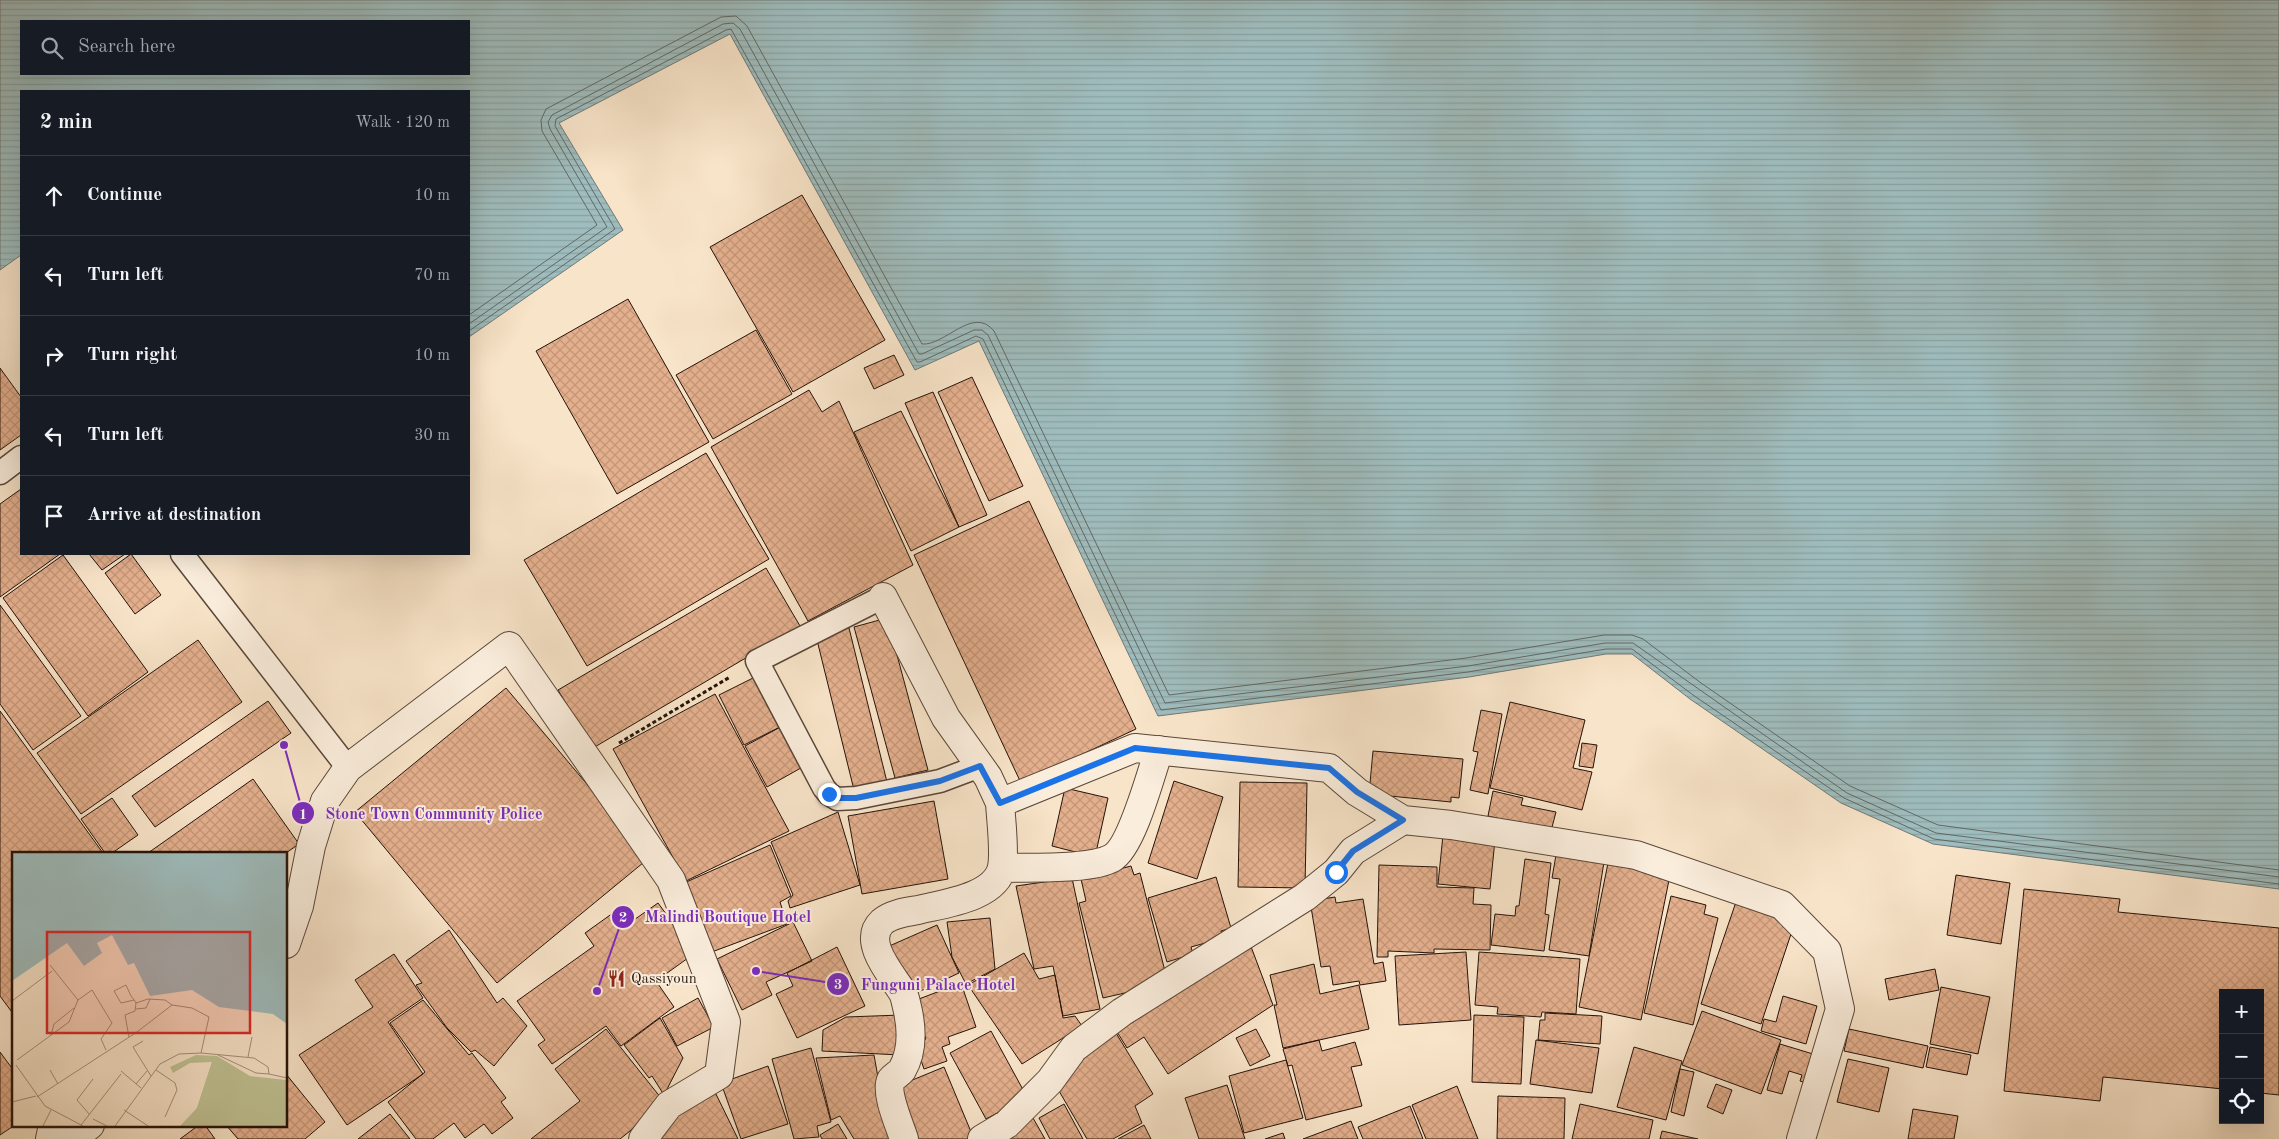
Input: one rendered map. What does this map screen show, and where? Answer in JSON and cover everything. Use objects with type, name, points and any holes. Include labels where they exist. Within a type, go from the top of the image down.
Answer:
[{"type":"street","points":[[882,596],[946,718],[980,766],[1000,803],[1002,868],[993,883],[980,893],[962,900],[894,915],[881,922],[876,933],[879,959],[904,994],[911,1023],[909,1057],[900,1072],[891,1080],[890,1088],[891,1101],[904,1139]]},
{"type":"street","points":[[288,938],[299,906],[311,846],[325,801],[348,768],[509,646],[671,880],[726,1022],[719,1074],[669,1105],[643,1139]]},
{"type":"street","points":[[1000,803],[1135,748],[1329,768],[1357,792],[1403,820],[1451,825],[1636,855],[1782,905],[1827,950],[1840,1010],[1800,1139]]},
{"type":"street","points":[[1002,868],[1099,864],[1114,857],[1127,842],[1159,750]]},
{"type":"street","points":[[982,1139],[1007,1124],[1050,1081],[1074,1048],[1122,1012],[1305,897],[1336,872],[1353,851],[1403,820]]},
{"type":"street","points":[[288,863],[311,846]]},
{"type":"street","points":[[50,1139],[53,1126]]},
{"type":"street","points":[[72,1139],[89,1126]]},
{"type":"lane","points":[[0,473],[20,458]]},
{"type":"lane","points":[[183,555],[348,768]]},
{"type":"lane","points":[[882,596],[757,661],[824,788],[829,794],[837,798],[856,798],[940,781],[980,766]]},
{"type":"path","points":[[588,762],[757,661]]},
{"type":"water","points":[[0,0],[2279,0],[2279,889],[1933,844],[1841,803],[1690,699],[1632,654],[1606,654],[1469,677],[1158,716],[979,341],[915,370],[730,34],[559,123],[623,230],[470,336],[470,90],[20,90],[20,256],[0,270]]},
{"type":"building","points":[[802,195],[885,340],[793,392],[710,247]]},
{"type":"building","points":[[628,299],[709,442],[617,494],[536,351]]},
{"type":"building","points":[[756,330],[792,394],[713,439],[676,375]]},
{"type":"building","points":[[894,355],[904,375],[874,389],[864,368]]},
{"type":"building","points":[[0,368],[20,396],[20,436],[0,450]]},
{"type":"building","points":[[972,377],[1023,486],[989,501],[938,392]]},
{"type":"building","points":[[809,390],[822,412],[839,401],[913,565],[808,621],[711,447]]},
{"type":"building","points":[[933,392],[987,515],[959,527],[905,403]]},
{"type":"building","points":[[901,411],[959,527],[911,551],[854,432]]},
{"type":"building","points":[[706,453],[769,559],[587,666],[524,560]]},
{"type":"building","points":[[20,490],[20,555],[59,555],[0,597],[0,504]]},
{"type":"building","points":[[1029,501],[1136,729],[1021,783],[914,555]]},
{"type":"building","points":[[63,555],[148,672],[88,716],[3,598]]},
{"type":"building","points":[[90,555],[124,555],[102,570]]},
{"type":"building","points":[[132,555],[161,595],[135,614],[105,573]]},
{"type":"building","points":[[766,568],[800,626],[593,748],[558,690]]},
{"type":"building","points":[[0,605],[81,716],[33,750],[0,704]]},
{"type":"building","points":[[887,618],[928,770],[895,778],[854,627]]},
{"type":"building","points":[[849,628],[887,782],[854,790],[816,636]]},
{"type":"building","points":[[198,640],[242,702],[81,814],[37,753]]},
{"type":"building","points":[[761,674],[786,724],[744,745],[719,695]]},
{"type":"building","points":[[506,688],[649,858],[497,983],[355,812]]},
{"type":"building","points":[[715,694],[789,831],[686,881],[613,749]]},
{"type":"building","points":[[268,701],[291,733],[155,827],[132,796]]},
{"type":"building","points":[[1510,702],[1585,720],[1573,768],[1592,772],[1582,810],[1490,788]]},
{"type":"building","points":[[1481,710],[1502,714],[1488,794],[1470,790],[1478,752],[1473,751]]},
{"type":"building","points":[[0,711],[102,852],[12,852],[12,1012],[0,996]]},
{"type":"building","points":[[786,724],[808,764],[767,787],[745,746]]},
{"type":"building","points":[[1582,743],[1597,745],[1593,768],[1579,766]]},
{"type":"building","points":[[1373,751],[1463,759],[1459,798],[1451,797],[1451,802],[1369,794]]},
{"type":"building","points":[[253,779],[299,844],[287,852],[149,852]]},
{"type":"building","points":[[1174,781],[1223,797],[1197,879],[1148,863]]},
{"type":"building","points":[[1240,782],[1307,783],[1305,888],[1238,887]]},
{"type":"building","points":[[1065,788],[1108,798],[1095,857],[1052,846]]},
{"type":"building","points":[[1493,791],[1523,798],[1521,805],[1556,812],[1551,831],[1488,816]]},
{"type":"building","points":[[112,798],[138,835],[113,852],[104,852],[81,819]]},
{"type":"building","points":[[934,801],[948,879],[862,894],[848,816]]},
{"type":"building","points":[[838,812],[860,885],[790,908],[788,901],[793,895],[771,842]]},
{"type":"building","points":[[1443,835],[1495,840],[1490,889],[1438,884]]},
{"type":"building","points":[[770,845],[791,896],[780,902],[787,924],[709,953],[684,883]]},
{"type":"building","points":[[1556,855],[1604,862],[1589,956],[1549,950],[1560,879],[1552,878]]},
{"type":"building","points":[[1525,859],[1551,863],[1545,914],[1549,915],[1544,951],[1491,945],[1495,914],[1515,916],[1516,906],[1519,906]]},
{"type":"building","points":[[1608,863],[1670,875],[1641,1020],[1579,1007]]},
{"type":"building","points":[[1379,865],[1437,867],[1437,887],[1474,888],[1473,904],[1491,905],[1490,950],[1434,949],[1434,953],[1388,951],[1388,957],[1377,957]]},
{"type":"building","points":[[1131,866],[1134,875],[1140,873],[1168,983],[1103,998],[1079,903],[1086,901],[1081,879]]},
{"type":"building","points":[[1956,875],[2010,883],[2001,944],[1947,935]]},
{"type":"building","points":[[1216,877],[1231,928],[1221,931],[1223,938],[1191,947],[1193,954],[1167,962],[1148,898]]},
{"type":"building","points":[[1072,878],[1100,1009],[1063,1016],[1053,966],[1034,969],[1016,886]]},
{"type":"building","points":[[2024,889],[2120,899],[2118,912],[2279,928],[2279,1095],[2264,1093],[2264,989],[2219,989],[2219,1089],[2103,1077],[2100,1101],[2004,1091]]},
{"type":"building","points":[[1671,896],[1706,905],[1704,914],[1718,918],[1693,1025],[1644,1013]]},
{"type":"building","points":[[1335,897],[1336,903],[1363,899],[1374,964],[1383,962],[1386,981],[1360,985],[1359,981],[1333,985],[1330,966],[1321,967],[1310,901]]},
{"type":"building","points":[[1736,902],[1795,922],[1761,1024],[1701,1004]]},
{"type":"building","points":[[658,903],[695,953],[656,981],[674,1007],[621,1046],[606,1026],[552,1064],[538,1045],[545,1040],[517,1001],[594,946],[585,933],[620,908],[631,922]]},
{"type":"building","points":[[990,918],[995,969],[966,984],[952,957],[947,922]]},
{"type":"building","points":[[793,922],[812,961],[766,982],[772,995],[742,1010],[717,959]]},
{"type":"building","points":[[937,925],[959,973],[914,994],[887,947]]},
{"type":"building","points":[[449,930],[497,1003],[503,998],[527,1026],[494,1066],[475,1050],[471,1052],[447,1028],[416,985],[422,983],[406,961]]},
{"type":"building","points":[[1247,936],[1273,1005],[1168,1074],[1144,1037],[1127,1048],[1114,1027]]},
{"type":"building","points":[[837,947],[865,1006],[797,1038],[776,994],[793,986],[787,973]]},
{"type":"building","points":[[1466,952],[1471,1020],[1399,1025],[1395,956]]},
{"type":"building","points":[[1479,952],[1580,959],[1576,1014],[1542,1012],[1541,1017],[1497,1014],[1498,1007],[1475,1005]]},
{"type":"building","points":[[1024,953],[1039,979],[1055,975],[1063,1018],[1075,1016],[1082,1026],[1022,1064],[968,985]]},
{"type":"building","points":[[394,954],[423,998],[388,1022],[423,1074],[347,1125],[299,1055],[373,1007],[355,980]]},
{"type":"building","points":[[1314,964],[1320,994],[1359,985],[1369,1029],[1283,1048],[1274,1005],[1277,1005],[1270,975]]},
{"type":"building","points":[[1935,969],[1939,990],[1889,1000],[1885,979]]},
{"type":"building","points":[[961,983],[976,1027],[948,1037],[950,1044],[942,1047],[947,1061],[924,1069],[915,1043],[926,1039],[911,1002]]},
{"type":"building","points":[[1941,987],[1990,997],[1978,1054],[1930,1044]]},
{"type":"building","points":[[1783,996],[1817,1006],[1806,1044],[1761,1031],[1764,1019],[1776,1022]]},
{"type":"building","points":[[698,998],[714,1027],[677,1046],[662,1018]]},
{"type":"building","points":[[423,1000],[469,1055],[472,1053],[506,1098],[501,1102],[513,1118],[492,1134],[484,1124],[465,1138],[454,1123],[433,1139],[416,1139],[388,1102],[425,1072],[390,1023]]},
{"type":"building","points":[[1702,1011],[1781,1040],[1761,1094],[1682,1065]]},
{"type":"building","points":[[1545,1013],[1602,1016],[1600,1044],[1538,1040],[1540,1020],[1545,1020]]},
{"type":"building","points":[[901,1015],[900,1055],[822,1051],[823,1030],[846,1017]]},
{"type":"building","points":[[1474,1015],[1524,1017],[1521,1084],[1472,1082]]},
{"type":"building","points":[[660,1018],[683,1058],[664,1095],[652,1076],[649,1078],[624,1045]]},
{"type":"building","points":[[1113,1028],[1153,1094],[1135,1106],[1142,1123],[1113,1139],[1087,1139],[1059,1091],[1064,1073]]},
{"type":"building","points":[[606,1029],[665,1103],[620,1139],[531,1139],[580,1101],[555,1069]]},
{"type":"building","points":[[1256,1029],[1270,1056],[1250,1066],[1236,1038]]},
{"type":"building","points":[[1849,1029],[1928,1046],[1923,1068],[1844,1051]]},
{"type":"building","points":[[991,1031],[1027,1097],[986,1119],[950,1053]]},
{"type":"building","points":[[1319,1040],[1322,1051],[1355,1042],[1362,1065],[1351,1067],[1362,1106],[1306,1120],[1292,1065],[1288,1066],[1283,1049]]},
{"type":"building","points":[[1536,1040],[1599,1048],[1592,1093],[1530,1084]]},
{"type":"building","points":[[1780,1044],[1813,1054],[1806,1083],[1800,1081],[1802,1075],[1789,1071],[1782,1094],[1767,1090]]},
{"type":"building","points":[[1634,1047],[1682,1061],[1666,1120],[1617,1107]]},
{"type":"building","points":[[1930,1047],[1971,1055],[1967,1075],[1926,1067]]},
{"type":"building","points":[[811,1048],[831,1122],[817,1126],[819,1137],[794,1139],[772,1059]]},
{"type":"building","points":[[0,1052],[12,1068],[14,1126],[0,1135]]},
{"type":"building","points":[[874,1055],[889,1139],[854,1139],[840,1116],[831,1120],[816,1058]]},
{"type":"building","points":[[1848,1059],[1889,1068],[1879,1112],[1837,1102]]},
{"type":"building","points":[[1286,1060],[1303,1118],[1244,1133],[1229,1076]]},
{"type":"building","points":[[768,1066],[788,1124],[741,1139],[721,1083]]},
{"type":"building","points":[[944,1067],[974,1139],[915,1139],[893,1088]]},
{"type":"building","points":[[1680,1069],[1694,1072],[1684,1116],[1671,1112]]},
{"type":"building","points":[[288,1076],[325,1122],[305,1139],[238,1139],[227,1126],[288,1126]]},
{"type":"building","points":[[1716,1084],[1732,1090],[1723,1114],[1707,1107]]},
{"type":"building","points":[[1227,1085],[1245,1139],[1199,1139],[1185,1098]]},
{"type":"building","points":[[1457,1086],[1478,1139],[1426,1139],[1412,1105]]},
{"type":"building","points":[[713,1088],[738,1139],[651,1139],[667,1113]]},
{"type":"building","points":[[1498,1096],[1565,1098],[1564,1139],[1497,1139]]},
{"type":"building","points":[[1064,1104],[1083,1139],[1050,1139],[1039,1118]]},
{"type":"building","points":[[1580,1104],[1653,1120],[1649,1139],[1572,1139]]},
{"type":"building","points":[[1410,1106],[1423,1139],[1363,1139],[1358,1127]]},
{"type":"building","points":[[1913,1109],[1958,1116],[1954,1139],[1908,1139]]},
{"type":"building","points":[[390,1114],[410,1139],[358,1139]]},
{"type":"building","points":[[1033,1118],[1045,1139],[997,1139]]},
{"type":"building","points":[[1351,1121],[1358,1139],[1303,1139]]},
{"type":"building","points":[[838,1124],[847,1139],[822,1139],[820,1135]]},
{"type":"building","points":[[1144,1125],[1151,1139],[1118,1139]]},
{"type":"building","points":[[198,1126],[206,1126],[215,1139],[180,1139]]},
{"type":"building","points":[[1662,1131],[1698,1139],[1660,1139]]},
{"type":"building","points":[[1283,1133],[1285,1139],[1265,1139]]},
{"type":"place","name":"Stone Town Community Police","points":[[284,745]]},
{"type":"place","name":"Funguni Palace Hotel","points":[[756,971]]},
{"type":"place","name":"Qassiyoun","points":[[617,978]]},
{"type":"place","name":"Malindi Boutique Hotel","points":[[597,991]]},
{"type":"route","points":[[829,794],[843,799],[856,798],[940,781],[980,766],[988,777],[1000,803],[1135,748],[1329,768],[1357,792],[1403,820],[1353,851],[1336,872]]}]
